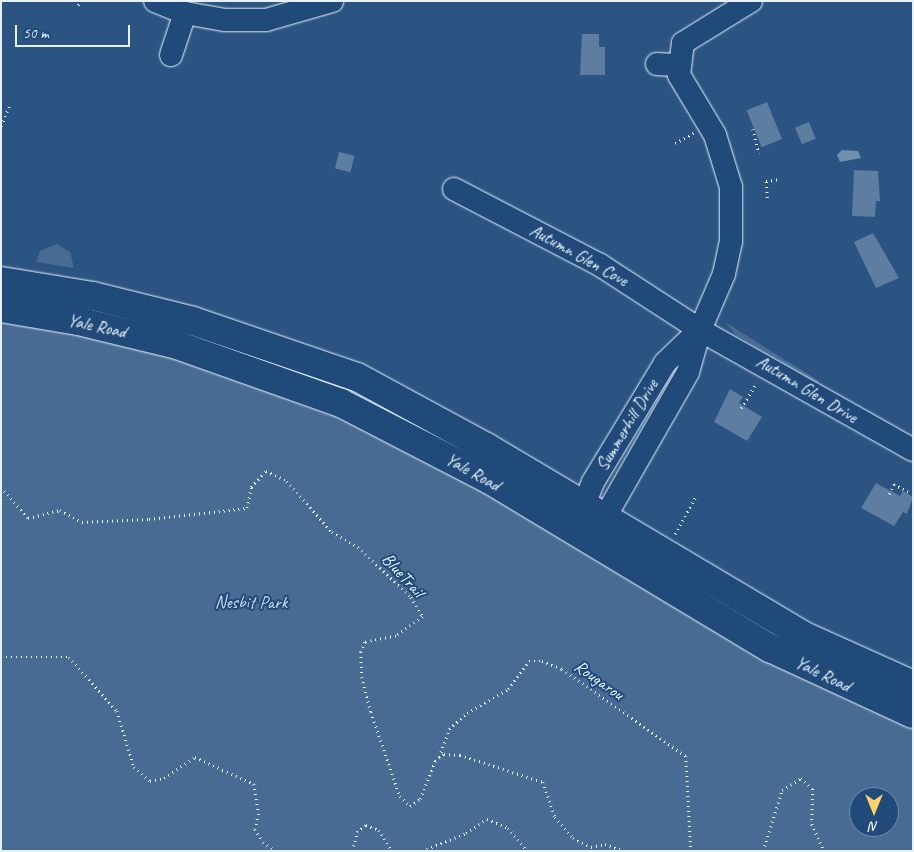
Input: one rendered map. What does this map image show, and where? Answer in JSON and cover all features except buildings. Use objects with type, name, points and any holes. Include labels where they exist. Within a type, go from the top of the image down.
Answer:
[{"type":"main road","name":"Yale Road","points":[[1,281],[93,296],[193,321],[357,377],[486,447],[588,525],[770,648],[913,714]]},
{"type":"main road","name":"Yale Road","points":[[1,308],[122,331],[286,381],[395,429],[490,480],[588,525],[802,636],[913,685]]},
{"type":"street","points":[[155,1],[185,13],[225,20],[266,20],[332,1]]},
{"type":"street","name":"Summerhill Drive","points":[[588,525],[688,372],[700,330],[729,252],[730,187],[715,135],[680,75],[668,64],[684,43],[751,1]]},
{"type":"street","points":[[171,55],[185,13]]},
{"type":"street","name":"Autumn Glen Cove","points":[[454,189],[600,265],[700,330]]},
{"type":"street","name":"Autumn Glen Drive","points":[[700,330],[913,450]]},
{"type":"path","points":[[78,5],[81,1]]},
{"type":"path","points":[[1,126],[9,106]]},
{"type":"path","points":[[753,129],[759,153]]},
{"type":"path","points":[[676,143],[696,132]]},
{"type":"path","points":[[767,198],[766,181],[781,179]]},
{"type":"path","points":[[741,408],[759,379]]},
{"type":"path","name":"BlueTrail","points":[[1,487],[28,518],[60,510],[82,522],[149,520],[247,508],[251,487],[266,470],[287,480],[332,532],[358,547],[411,597],[423,617],[396,636],[365,642],[361,652],[362,677],[371,712],[400,796],[410,806],[420,799],[438,759]]},
{"type":"path","points":[[889,494],[894,484],[911,493]]},
{"type":"path","points":[[675,534],[696,496]]},
{"type":"path","points":[[1,657],[69,657],[117,711],[134,767],[150,781],[164,778],[195,757],[254,784],[259,814],[256,829],[263,842],[276,851]]},
{"type":"path","name":"Rougarou","points":[[438,759],[449,729],[508,690],[530,660],[542,660],[562,670],[686,756],[691,851]]},
{"type":"path","points":[[438,759],[444,754],[460,755],[543,782],[556,817],[573,838],[591,848],[605,844],[624,851]]},
{"type":"path","points":[[763,851],[782,790],[801,778],[813,788],[812,824],[824,851]]},
{"type":"path","points":[[422,851],[466,833],[487,819],[508,828],[527,851]]},
{"type":"path","points":[[352,851],[357,832],[366,825],[379,830],[392,851]]},
{"type":"green space","points":[[57,244],[70,252],[74,268],[36,262],[40,251]]},
{"type":"green space","name":"Nesbit Park","points":[[1,276],[248,333],[604,513],[913,680],[913,851],[1,851]]},
{"type":"green space","points":[[725,322],[819,381],[818,383],[736,335]]},
{"type":"shaded area","points":[[842,150],[858,151],[861,158],[840,162],[837,155]]}]
